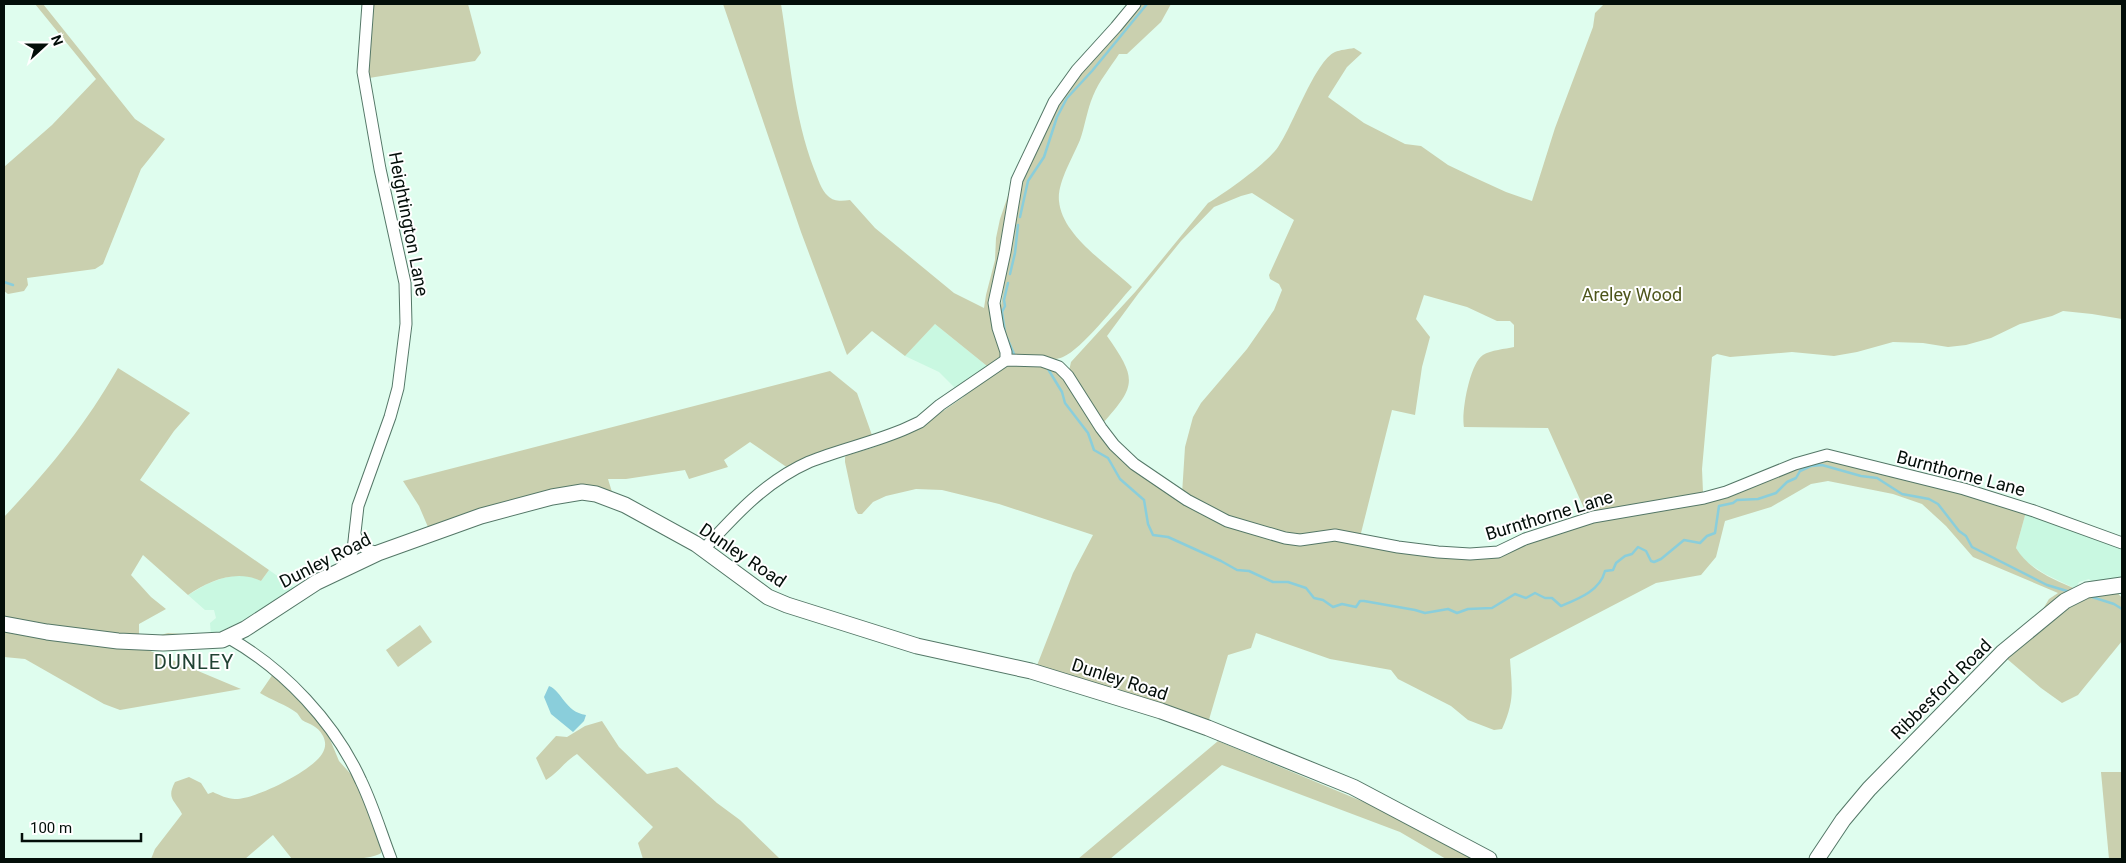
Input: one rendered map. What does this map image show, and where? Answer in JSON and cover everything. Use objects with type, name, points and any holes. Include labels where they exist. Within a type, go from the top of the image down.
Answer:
[{"type":"main road","name":"Dunley Road","points":[[4,624],[72,636],[135,642],[205,642],[229,638],[337,571],[378,553],[481,516],[552,497],[582,492],[596,494],[625,505],[704,550],[768,597],[787,605],[917,646],[1031,671],[1134,702],[1208,728],[1353,788],[1489,859]]},
{"type":"main road","name":"Ribbesford Road","points":[[1817,859],[1843,820],[1869,789],[2016,641],[2052,610],[2073,596],[2087,590],[2122,585]]},
{"type":"street","name":"Heightington Lane","points":[[337,571],[351,555],[358,506],[373,470],[398,388],[405,342],[407,306],[405,283],[380,168],[364,72],[368,4]]},
{"type":"street","points":[[704,550],[745,506],[776,481],[811,462],[874,442],[920,422],[940,405],[1006,360],[1006,352],[998,328],[994,304],[1017,180],[1054,102],[1077,70],[1134,4]]},
{"type":"street","name":"Burnthorne Lane","points":[[1006,360],[1042,361],[1059,367],[1068,376],[1100,428],[1114,446],[1134,464],[1187,500],[1227,521],[1285,538],[1300,540],[1343,536],[1398,547],[1438,552],[1470,554],[1498,552],[1525,539],[1593,517],[1704,498],[1726,492],[1796,464],[1827,455],[1964,489],[2042,514],[2122,544]]},
{"type":"street","points":[[355,534],[358,542],[365,549],[378,553]]},
{"type":"street","points":[[229,638],[275,670],[307,700],[325,722],[360,779],[391,859]]},
{"type":"shaded area","points":[[935,324],[987,366],[956,389],[939,372],[905,356]]},
{"type":"shaded area","points":[[2026,512],[2122,547],[2122,580],[2095,584],[2089,579],[2079,582],[2076,589],[2045,574],[2022,559],[2016,548]]},
{"type":"shaded area","points":[[269,570],[296,589],[264,610],[211,636],[210,623],[216,618],[214,610],[205,610],[188,595],[207,584],[238,575],[251,576],[261,581]]},
{"type":"green space","points":[[35,4],[43,4],[135,119],[165,139],[141,169],[103,264],[95,269],[27,278],[28,285],[24,291],[8,294],[4,291],[4,167],[52,125],[96,79]]},
{"type":"green space","points":[[371,4],[468,4],[481,53],[475,61],[369,78],[367,55]]},
{"type":"green space","points":[[723,4],[781,4],[793,88],[807,149],[822,187],[830,198],[841,201],[850,200],[875,228],[954,293],[984,308],[995,260],[996,238],[1000,219],[1012,184],[999,266],[999,343],[1002,359],[987,366],[935,324],[905,356],[872,331],[847,355],[801,232]]},
{"type":"green space","points":[[1140,4],[1171,4],[1161,22],[1127,54],[1119,54],[1098,85],[1091,101],[1080,140],[1060,186],[1059,194],[1062,214],[1077,238],[1132,287],[1089,336],[1063,357],[1045,359],[1013,354],[1005,339],[1000,312],[1020,179],[1054,108],[1071,83],[1116,36]]},
{"type":"green space","name":"Areley Wood","points":[[1604,4],[2122,4],[2122,319],[2063,311],[2052,316],[2020,324],[1991,338],[1966,345],[1948,347],[1923,343],[1893,342],[1834,356],[1792,352],[1730,357],[1717,354],[1712,357],[1702,469],[1703,492],[1587,515],[1548,428],[1464,427],[1463,420],[1467,388],[1474,368],[1478,360],[1486,353],[1514,347],[1514,325],[1510,321],[1497,321],[1467,307],[1424,295],[1416,319],[1430,337],[1422,367],[1415,415],[1392,410],[1360,537],[1294,536],[1234,520],[1182,494],[1185,447],[1193,417],[1201,403],[1247,349],[1274,310],[1282,290],[1279,284],[1270,279],[1269,275],[1294,220],[1252,193],[1214,207],[1181,241],[1107,336],[1124,362],[1129,381],[1122,400],[1102,424],[1069,371],[1071,362],[1136,291],[1208,203],[1265,161],[1278,147],[1312,80],[1327,58],[1335,52],[1354,48],[1362,53],[1347,67],[1328,97],[1364,123],[1405,144],[1421,146],[1448,165],[1506,192],[1532,201],[1555,128],[1593,27],[1595,13]]},
{"type":"green space","points":[[1014,363],[1043,365],[1061,375],[1107,442],[1230,527],[1435,554],[1525,544],[1593,522],[1653,509],[1825,458],[1968,494],[2026,512],[2016,548],[2034,568],[2076,589],[2043,609],[2049,599],[2058,593],[1973,557],[1946,526],[1922,504],[1893,494],[1828,481],[1811,484],[1771,507],[1725,521],[1716,557],[1701,575],[1656,583],[1510,659],[1511,702],[1502,729],[1494,730],[1468,720],[1451,706],[1398,679],[1391,670],[1330,659],[1256,633],[1251,648],[1228,655],[1208,723],[1036,668],[1073,573],[1093,535],[999,504],[942,490],[916,489],[886,496],[873,502],[862,514],[858,514],[855,509],[845,462],[847,455],[872,448],[917,429],[962,398],[984,379]]},
{"type":"green space","points":[[118,368],[190,413],[174,431],[140,480],[269,570],[261,581],[242,576],[232,576],[214,581],[188,595],[143,555],[131,575],[151,597],[166,609],[139,624],[139,635],[4,619],[4,517],[66,446]]},
{"type":"green space","points":[[830,371],[857,393],[873,438],[788,468],[750,442],[724,460],[728,467],[689,479],[685,470],[626,479],[608,479],[612,492],[428,527],[419,506],[403,481]]},
{"type":"green space","points":[[2116,591],[2122,598],[2122,641],[2078,695],[2062,703],[2006,658],[2044,624],[2082,598]]},
{"type":"green space","points":[[420,625],[432,642],[398,667],[386,650]]},
{"type":"green space","points":[[4,630],[148,650],[241,689],[120,710],[104,704],[25,659],[4,657]]},
{"type":"green space","points":[[168,633],[198,635],[198,637],[173,637],[157,636]]},
{"type":"green space","points":[[273,674],[315,718],[329,737],[339,761],[357,781],[381,853],[375,856],[353,859],[292,859],[273,835],[245,859],[151,859],[155,849],[182,814],[171,796],[175,782],[189,777],[201,783],[208,794],[213,792],[229,798],[244,798],[268,790],[295,776],[316,761],[322,754],[325,743],[323,736],[318,730],[302,720],[293,710],[260,693]]},
{"type":"green space","points":[[602,721],[619,747],[647,774],[677,767],[717,803],[740,820],[780,859],[643,859],[638,843],[653,827],[577,754],[546,780],[536,758],[556,736],[567,737],[585,726]]},
{"type":"green space","points":[[1218,741],[1371,805],[1476,859],[1446,859],[1400,832],[1222,765],[1110,859],[1078,859]]},
{"type":"green space","points":[[2101,772],[2122,772],[2122,859],[2109,859]]},
{"type":"water","points":[[549,686],[573,710],[586,715],[584,721],[573,732],[551,714],[544,697]]},
{"type":"waterway","points":[[1020,217],[1028,181],[1044,157],[1057,117],[1067,98],[1092,71],[1147,4]]},
{"type":"waterway","points":[[1010,274],[1015,253],[1018,225]]},
{"type":"waterway","points":[[4,282],[13,285]]},
{"type":"waterway","points":[[1005,333],[1002,312],[1005,306],[1004,300],[1008,283]]},
{"type":"waterway","points":[[1007,338],[1014,354]]},
{"type":"waterway","points":[[1048,369],[1062,392],[1065,403],[1088,433],[1094,450],[1108,458],[1120,479],[1144,500],[1148,524],[1153,535],[1168,537],[1237,570],[1249,571],[1273,582],[1288,582],[1306,588],[1314,598],[1323,600],[1333,607],[1342,604],[1356,607],[1360,601],[1364,601],[1425,613],[1448,609],[1457,613],[1468,609],[1492,608],[1515,594],[1526,598],[1535,593],[1545,598],[1552,598],[1561,606],[1588,593],[1598,584],[1605,571],[1613,570],[1616,563],[1625,556],[1632,554],[1638,547],[1646,551],[1651,561],[1654,562],[1661,559],[1684,540],[1700,543],[1707,536],[1715,533],[1719,506],[1733,503],[1737,500],[1758,499],[1776,493],[1787,482],[1796,478],[1800,471],[1811,466],[1822,465],[1861,476],[1877,478],[1902,494],[1929,499],[1938,504],[1959,531],[1966,536],[1972,547],[2047,585],[2067,591]]},
{"type":"waterway","points":[[2092,597],[2114,604],[2122,609]]},
{"type":"district","name":"DUNLEY","points":[[194,662]]}]
